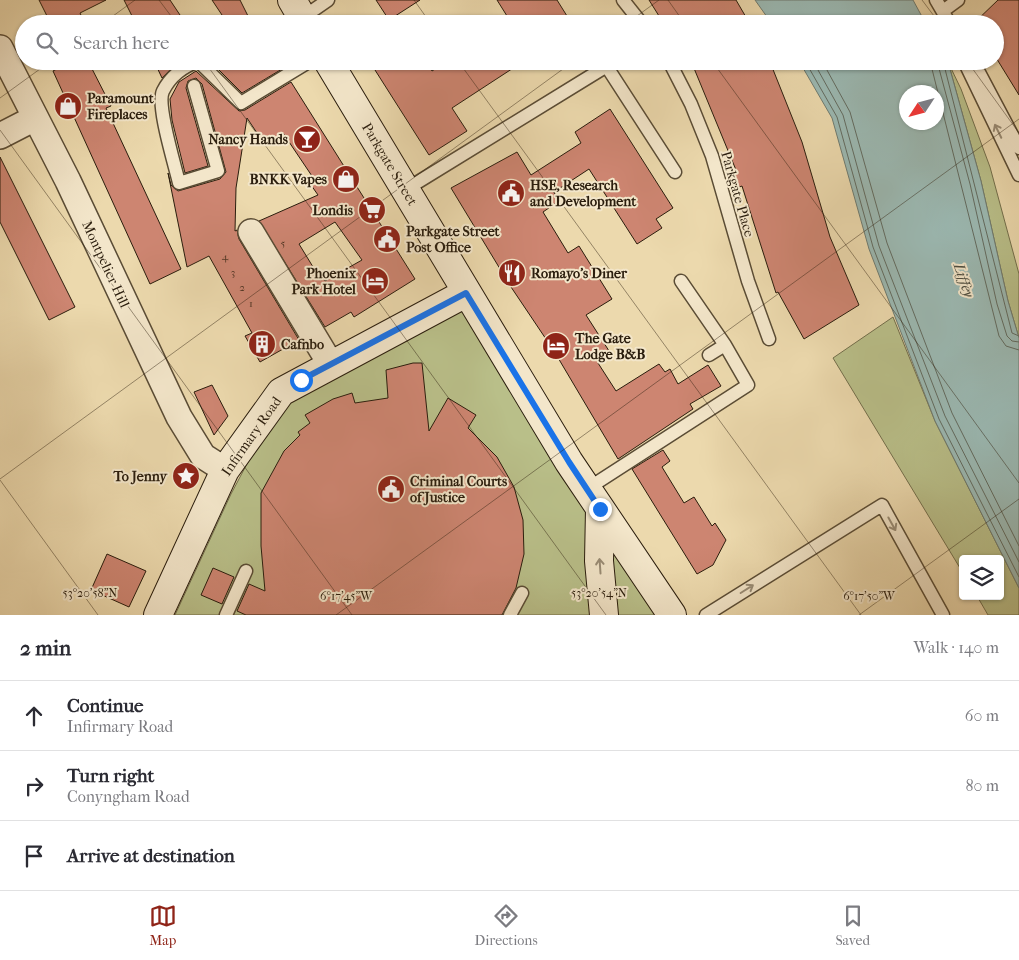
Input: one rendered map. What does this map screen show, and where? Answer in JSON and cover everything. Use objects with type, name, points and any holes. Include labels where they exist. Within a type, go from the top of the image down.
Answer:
[{"type":"main road","name":"Parkgate Street","points":[[333,70],[466,293],[593,499],[670,614]]},
{"type":"main road","name":"Infirmary Road","points":[[162,614],[225,470],[281,392],[466,293]]},
{"type":"main road","points":[[593,499],[604,615]]},
{"type":"street","name":"Montpelier Hill","points":[[0,48],[68,181],[178,417],[203,456],[225,470]]},
{"type":"street","points":[[0,136],[35,118]]},
{"type":"street","points":[[251,232],[331,365]]},
{"type":"lane","points":[[300,14],[328,0]]},
{"type":"lane","points":[[623,0],[635,15]]},
{"type":"lane","points":[[936,0],[945,15]]},
{"type":"lane","points":[[943,11],[958,0]]},
{"type":"lane","points":[[178,70],[162,92],[163,114],[179,183],[218,171],[194,86]]},
{"type":"lane","points":[[207,70],[241,103],[295,70]]},
{"type":"lane","points":[[405,190],[601,70]]},
{"type":"lane","points":[[615,70],[675,172]]},
{"type":"lane","name":"Parkgate Place","points":[[673,70],[691,104],[712,156],[748,281],[769,339]]},
{"type":"lane","points":[[968,70],[1019,175]]},
{"type":"lane","points":[[978,70],[1019,148]]},
{"type":"lane","points":[[593,499],[748,385],[725,345],[681,281]]},
{"type":"lane","points":[[709,355],[725,345]]},
{"type":"lane","points":[[706,615],[882,505],[943,615]]},
{"type":"lane","points":[[226,615],[246,571]]},
{"type":"lane","points":[[510,615],[522,593]]},
{"type":"green space","points":[[950,70],[961,89],[990,167],[1019,274],[1019,338],[1008,301],[981,181]]},
{"type":"green space","points":[[466,293],[672,615],[175,615],[231,494],[266,428],[313,374]]},
{"type":"green space","points":[[893,317],[935,421],[1002,555],[959,555],[959,566],[833,358]]},
{"type":"green space","points":[[1004,558],[1019,588],[1019,615],[988,615],[979,600],[1004,600]]},
{"type":"water","points":[[755,0],[913,0],[921,15],[766,15]]},
{"type":"water","name":"Liffey","points":[[804,70],[950,70],[981,181],[1008,301],[1019,338],[1019,588],[935,421],[869,249],[832,118]]},
{"type":"building","points":[[39,0],[106,0],[80,13],[81,15],[46,15]]},
{"type":"building","points":[[124,0],[170,0],[180,15],[132,15]]},
{"type":"building","points":[[212,0],[240,0],[248,15],[222,15]]},
{"type":"building","points":[[376,0],[420,0],[397,15],[386,15]]},
{"type":"building","points":[[497,0],[557,0],[566,15],[506,15]]},
{"type":"building","points":[[649,0],[736,0],[745,15],[658,15]]},
{"type":"building","points":[[998,0],[1019,0],[1019,95],[1004,70],[1004,15],[982,15]]},
{"type":"building","points":[[93,70],[111,106],[106,108],[181,269],[150,284],[53,71]]},
{"type":"building","points":[[158,70],[170,70],[162,78]]},
{"type":"building","points":[[219,70],[280,70],[242,93]]},
{"type":"building","points":[[375,70],[510,70],[452,108],[467,131],[429,155]]},
{"type":"building","points":[[695,70],[773,70],[802,142],[830,237],[859,305],[804,339],[778,292],[776,293],[742,186],[737,188],[733,171],[736,170]]},
{"type":"building","points":[[196,71],[239,111],[245,110],[291,82],[415,279],[354,317],[351,312],[325,327],[259,221],[318,195],[311,185],[316,182],[283,133],[265,145],[247,118],[236,188],[235,231],[237,230],[239,239],[299,340],[260,362],[245,336],[252,333],[209,256],[187,267],[168,173],[171,185],[178,191],[220,179],[226,172],[202,84],[196,78],[188,81],[186,88],[208,166],[185,173],[172,120],[170,99],[179,82]],"holes":[[[335,222],[362,260],[325,281],[324,278],[321,280],[299,244]]]},
{"type":"building","points":[[610,109],[673,208],[656,219],[662,228],[637,244],[589,169],[554,192],[559,201],[543,212],[568,253],[579,246],[612,299],[586,315],[611,354],[598,363],[616,391],[659,364],[665,372],[670,369],[678,384],[708,365],[721,386],[690,404],[693,409],[618,459],[554,351],[511,287],[451,188],[517,152],[531,175],[581,143],[575,132]]},
{"type":"building","points":[[0,157],[75,307],[49,320],[0,222]]},
{"type":"building","name":"Criminal Courts of Justice","points":[[413,363],[422,363],[429,431],[448,398],[476,415],[468,428],[497,457],[514,487],[523,520],[524,554],[516,588],[502,615],[246,615],[237,611],[249,584],[265,591],[261,546],[261,493],[284,451],[300,435],[298,432],[310,423],[305,415],[333,399],[352,393],[355,403],[388,398],[386,370]]},
{"type":"building","points":[[212,385],[228,416],[214,435],[194,392]]},
{"type":"building","points":[[663,450],[670,461],[662,467],[684,503],[694,497],[712,526],[715,523],[726,540],[713,565],[697,574],[632,469]]},
{"type":"building","points":[[107,554],[146,571],[129,607],[91,590]]},
{"type":"building","points":[[213,568],[234,577],[222,604],[201,595]]},
{"type":"place","name":"Paramount Fireplaces","points":[[68,106]]},
{"type":"place","name":"Nancy Hands","points":[[307,139]]},
{"type":"place","name":"BNKK Vapes","points":[[346,179]]},
{"type":"place","name":"HSE, Research and Development","points":[[511,193]]},
{"type":"place","name":"Londis","points":[[372,210]]},
{"type":"place","name":"Parkgate Street Post Office","points":[[387,239]]},
{"type":"place","name":"Romayo's Diner","points":[[512,273]]},
{"type":"place","name":"Phoenix Park Hotel","points":[[375,281]]},
{"type":"place","name":"Cafnbo","points":[[262,344]]},
{"type":"place","name":"The Gate Lodge B&B","points":[[556,346]]},
{"type":"place","name":"To Jenny","points":[[186,476]]},
{"type":"place","name":"Criminal Courts of Justice","points":[[391,489]]},
{"type":"route","points":[[301,380],[466,293],[569,462],[600,509]]}]
